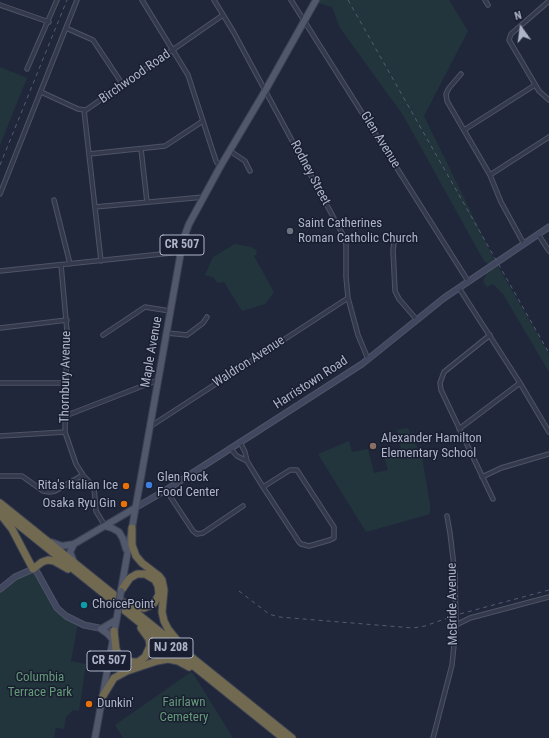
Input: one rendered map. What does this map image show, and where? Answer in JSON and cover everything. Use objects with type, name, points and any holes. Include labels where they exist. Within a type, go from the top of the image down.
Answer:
[{"type":"highway","name":"NJ 208","points":[[0,501],[292,738]]},
{"type":"highway","name":"NJ 208","points":[[0,510],[282,738]]},
{"type":"highway","points":[[0,514],[12,529],[33,569],[45,561],[51,560],[84,578]]},
{"type":"highway","points":[[132,528],[134,553],[142,563],[159,576],[164,585],[162,612],[166,625],[182,645],[210,672]]},
{"type":"highway","points":[[107,589],[131,604],[144,608],[155,602],[159,590],[155,580],[149,575],[141,574],[130,578],[121,591]]},
{"type":"highway","points":[[112,600],[137,623],[147,635],[150,646],[145,657],[142,660],[134,662],[122,659],[116,650],[114,631]]},
{"type":"highway","points":[[102,696],[118,675],[149,663],[168,659],[178,661],[189,666],[229,695]]},
{"type":"main road","name":"Maple Avenue","points":[[95,738],[170,311],[186,232],[220,167],[316,0]]},
{"type":"main road","name":"Harristown Road","points":[[74,544],[135,508]]},
{"type":"main road","points":[[105,526],[116,530],[122,536],[125,542],[127,554]]},
{"type":"main road","points":[[45,539],[62,546],[74,544]]},
{"type":"main road","points":[[74,544],[70,552],[76,564]]},
{"type":"main road","points":[[113,640],[108,634],[100,629],[116,618]]},
{"type":"street","points":[[27,69],[49,22],[57,0]]},
{"type":"street","points":[[0,194],[77,0]]},
{"type":"street","points":[[142,0],[188,75],[216,161],[220,167]]},
{"type":"street","name":"Rodney Street","points":[[214,0],[315,181],[343,235],[346,244],[346,277],[348,298],[358,335],[368,359]]},
{"type":"street","name":"Glen Avenue","points":[[291,0],[468,281]]},
{"type":"street","points":[[485,0],[488,5]]},
{"type":"street","points":[[549,1],[511,34],[509,40],[535,85],[549,100]]},
{"type":"street","points":[[0,5],[49,22]]},
{"type":"street","name":"Birchwood Road","points":[[40,92],[84,110],[123,85],[223,15]]},
{"type":"street","points":[[66,28],[93,40],[123,85]]},
{"type":"street","points":[[460,74],[448,88],[446,98],[490,176],[501,202],[524,244]]},
{"type":"street","points":[[464,130],[535,85]]},
{"type":"street","points":[[84,110],[101,261]]},
{"type":"street","points":[[90,154],[165,146],[203,120]]},
{"type":"street","points":[[490,176],[549,137]]},
{"type":"street","points":[[141,149],[147,202]]},
{"type":"street","points":[[230,151],[245,162],[250,171]]},
{"type":"street","points":[[95,207],[204,196]]},
{"type":"street","points":[[54,200],[70,264]]},
{"type":"street","name":"Harristown Road","points":[[135,508],[166,490],[368,359],[468,281],[549,227]]},
{"type":"street","points":[[538,234],[549,251]]},
{"type":"street","points":[[394,243],[395,291],[399,299],[417,320]]},
{"type":"street","points":[[0,271],[181,252]]},
{"type":"street","name":"Thornbury Avenue","points":[[61,265],[67,320],[64,416],[65,432],[72,456],[83,474],[94,487],[96,511],[105,526]]},
{"type":"street","points":[[459,288],[490,335],[549,432]]},
{"type":"street","name":"Waldron Avenue","points":[[151,426],[348,298]]},
{"type":"street","points":[[103,335],[145,307],[170,311]]},
{"type":"street","points":[[167,333],[187,335],[203,323],[207,317]]},
{"type":"street","points":[[0,328],[67,320]]},
{"type":"street","points":[[490,335],[444,372],[440,379],[440,390],[493,499]]},
{"type":"street","points":[[64,416],[158,380]]},
{"type":"street","points":[[0,383],[66,383]]},
{"type":"street","points":[[459,429],[520,383]]},
{"type":"street","points":[[0,436],[65,432]]},
{"type":"street","points":[[240,442],[245,452],[247,461],[301,544],[309,546],[330,540],[335,535],[334,526],[299,471],[295,469],[290,470],[264,487]]},
{"type":"street","points":[[230,448],[237,456],[247,461]]},
{"type":"street","points":[[482,477],[501,468],[549,454]]},
{"type":"street","points":[[1,476],[22,476],[43,491],[50,492],[55,491],[83,474]]},
{"type":"street","points":[[166,490],[193,531],[197,534],[203,533],[243,506]]},
{"type":"street","name":"McBride Avenue","points":[[433,738],[450,672],[456,624],[454,575],[447,516]]},
{"type":"street","points":[[0,589],[15,577],[33,569],[37,572],[57,608],[66,616],[81,624],[114,631]]},
{"type":"street","points":[[456,624],[470,618],[549,596]]},
{"type":"green space","points":[[316,0],[449,0],[468,31],[424,116],[496,263],[549,354],[549,372],[503,294],[493,284],[487,287],[483,281],[491,266],[484,261],[403,115],[340,28],[332,7],[315,2]]},
{"type":"green space","points":[[0,67],[27,78],[0,145]]},
{"type":"green space","points":[[235,244],[251,247],[256,250],[257,254],[254,256],[274,292],[265,304],[242,311],[224,282],[218,283],[213,277],[205,275],[213,257]]},
{"type":"green space","points":[[408,428],[422,457],[430,505],[430,514],[366,532],[318,454],[349,441],[352,452],[368,449],[374,473],[388,470],[383,453],[401,448],[397,430]]},
{"type":"green space","name":"Columbia Terrace Park","points":[[33,569],[54,602],[78,623],[71,661],[86,664],[79,711],[73,710],[66,717],[64,729],[56,728],[54,738],[0,738],[0,589]]},
{"type":"green space","name":"Fairlawn Cemetery","points":[[191,672],[233,738],[123,738],[115,725]]},
{"type":"railway","points":[[0,165],[67,0]]},
{"type":"railway","points":[[348,0],[549,353]]},
{"type":"railway","points":[[239,591],[269,614],[279,617],[413,628],[425,626],[456,615],[549,590]]},
{"type":"place","name":"Saint Catherines Roman Catholic Church","points":[[290,231]]},
{"type":"place","name":"Alexander Hamilton Elementary School","points":[[373,446]]},
{"type":"place","name":"Glen Rock Food Center","points":[[149,485]]},
{"type":"place","name":"Rita's Italian Ice","points":[[126,486]]},
{"type":"place","name":"Osaka Ryu Gin","points":[[124,504]]},
{"type":"place","name":"ChoicePoint","points":[[84,605]]},
{"type":"place","name":"Dunkin'","points":[[89,704]]}]
